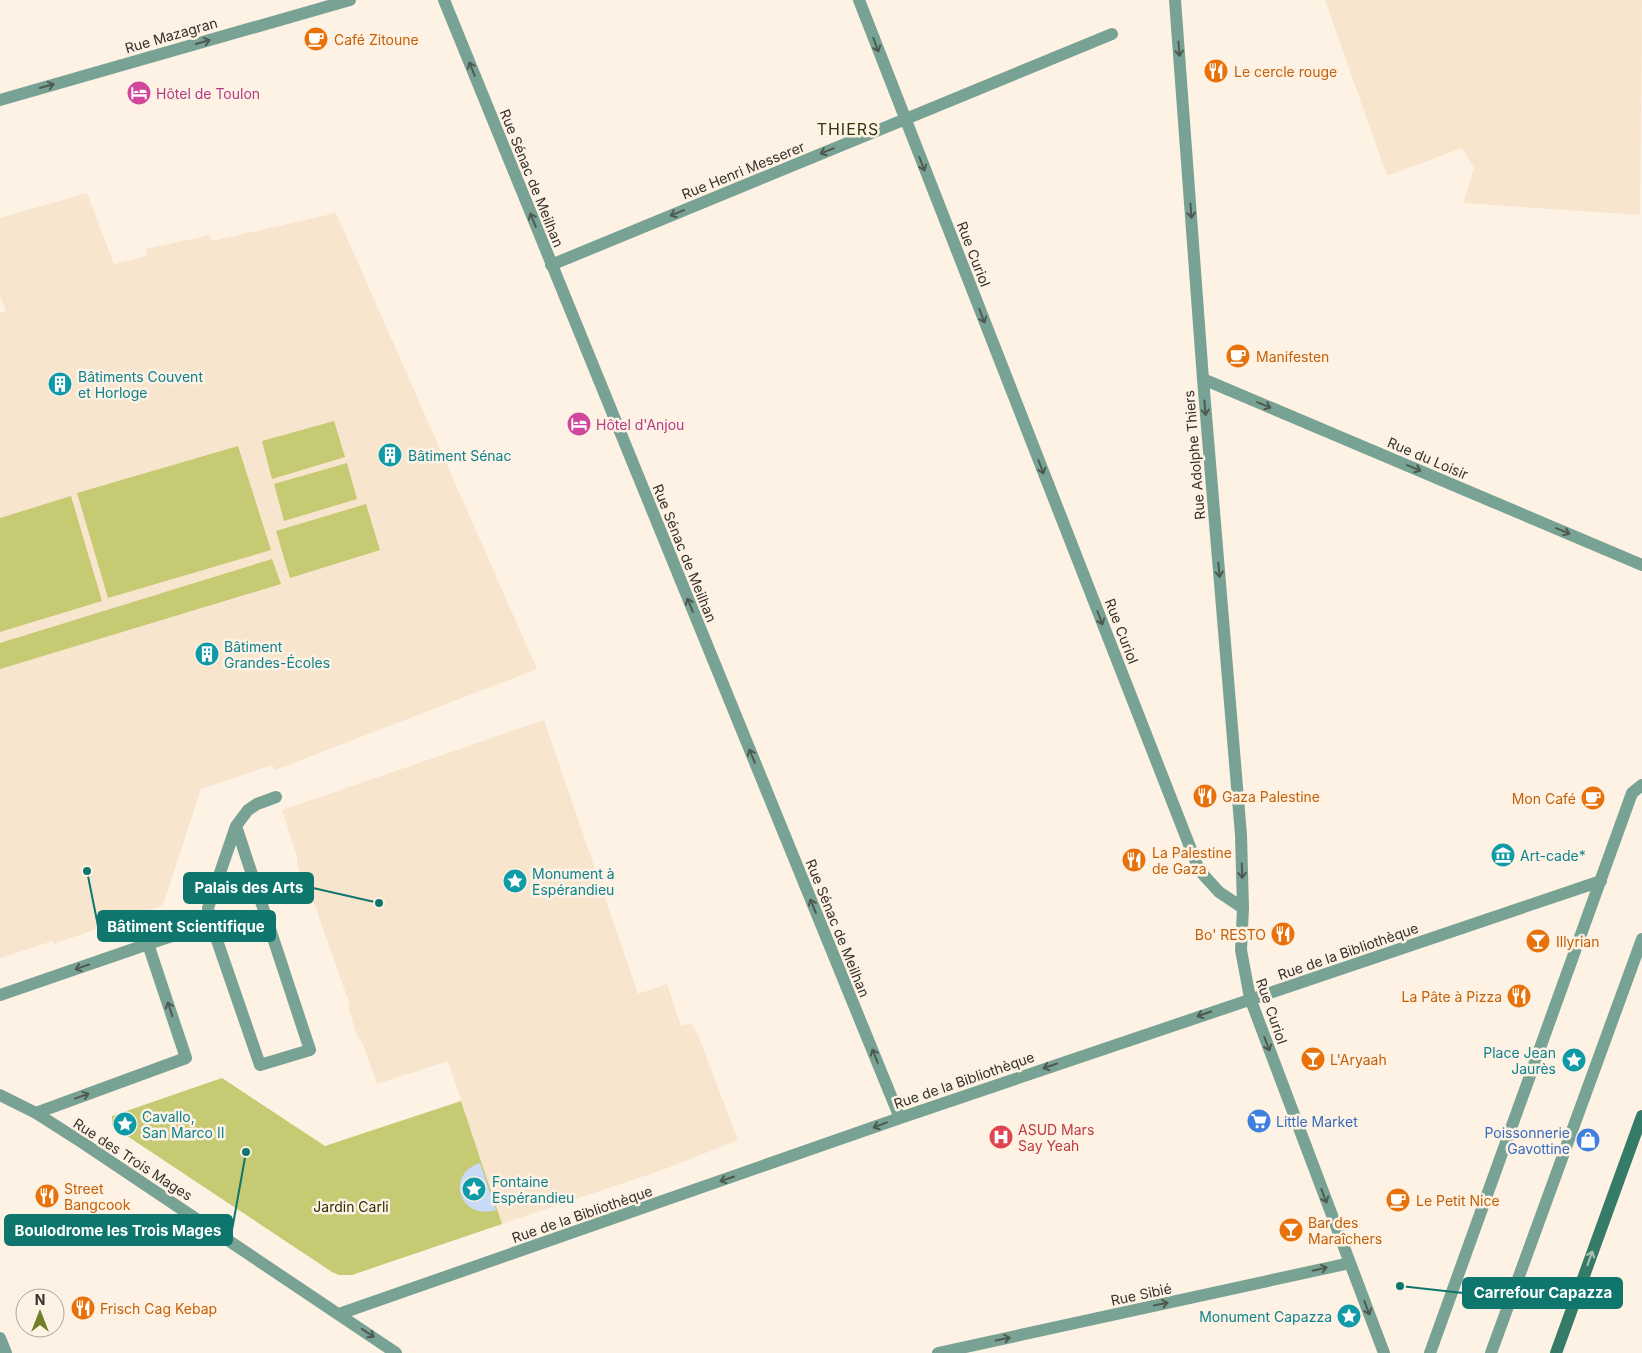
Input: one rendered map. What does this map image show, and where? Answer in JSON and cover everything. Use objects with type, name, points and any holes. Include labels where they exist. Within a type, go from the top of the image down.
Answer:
[{"type":"street","name":"Rue Mazagran","points":[[0,100],[350,0]]},
{"type":"street","name":"Rue Sénac de Meilhan","points":[[444,0],[900,1118]]},
{"type":"street","name":"Rue Curiol","points":[[858,0],[1199,870],[1219,892],[1243,908],[1241,956],[1250,998],[1384,1353]]},
{"type":"street","name":"Rue Adolphe Thiers","points":[[1175,0],[1203,379],[1241,835],[1243,908]]},
{"type":"street","name":"Rue Henri Messerer","points":[[551,265],[1112,34]]},
{"type":"street","name":"Rue du Loisir","points":[[1203,379],[1642,565]]},
{"type":"street","points":[[1430,1353],[1632,793],[1642,785]]},
{"type":"street","points":[[236,826],[310,1050],[260,1065],[211,923],[208,908],[236,826],[248,810],[257,804],[276,797]]},
{"type":"street","name":"Rue de la Bibliothèque","points":[[339,1314],[900,1118],[1250,998],[1281,990],[1601,881]]},
{"type":"street","points":[[0,995],[211,923]]},
{"type":"street","points":[[1491,1353],[1642,939]]},
{"type":"street","points":[[36,1113],[186,1058],[148,944]]},
{"type":"street","name":"Rue des Trois Mages","points":[[0,1095],[36,1113],[396,1353]]},
{"type":"street","points":[[1556,1353],[1642,1116]]},
{"type":"street","name":"Rue Sibié","points":[[938,1353],[1350,1263]]},
{"type":"street","points":[[0,1338],[6,1353]]},
{"type":"shaded area","points":[[1325,0],[1642,0],[1640,215],[1463,203],[1474,168],[1462,148],[1387,176]]},
{"type":"shaded area","points":[[87,193],[114,264],[147,256],[146,249],[210,235],[212,240],[217,240],[336,213],[537,669],[275,770],[272,765],[201,789],[163,905],[54,944],[53,941],[0,958],[0,313],[6,311],[0,295],[0,218]]},
{"type":"shaded area","points":[[544,720],[638,994],[667,984],[681,1026],[691,1023],[698,1035],[738,1140],[665,1169],[502,1224],[448,1061],[377,1084],[361,1039],[359,1039],[356,1032],[348,1007],[350,1005],[309,889],[306,889],[297,864],[297,856],[282,810]]},
{"type":"green space","points":[[334,421],[345,457],[272,479],[262,441]]},
{"type":"green space","points":[[238,446],[271,550],[108,598],[77,493]]},
{"type":"green space","points":[[347,463],[357,499],[284,521],[274,484]]},
{"type":"green space","points":[[71,496],[102,601],[0,632],[0,518]]},
{"type":"green space","points":[[366,504],[380,550],[290,578],[276,531]]},
{"type":"green space","points":[[272,559],[281,584],[0,669],[0,643]]},
{"type":"green space","name":"Jardin Carli","points":[[222,1078],[325,1146],[461,1101],[502,1224],[352,1275],[339,1275],[332,1272],[112,1126],[112,1116]]},
{"type":"water","name":"Fontaine Espérandieu","points":[[480,1163],[496,1210],[484,1212],[473,1209],[461,1195],[462,1177],[469,1169]]},
{"type":"place","name":"Café Zitoune","points":[[316,39]]},
{"type":"place","name":"Le cercle rouge","points":[[1216,71]]},
{"type":"place","name":"Hôtel de Toulon","points":[[139,93]]},
{"type":"place","name":"Manifesten","points":[[1238,356]]},
{"type":"place","name":"Bâtiments Couvent et Horloge","points":[[60,384]]},
{"type":"place","name":"Hôtel d'Anjou","points":[[579,424]]},
{"type":"place","name":"Bâtiment Sénac","points":[[390,455]]},
{"type":"place","name":"Bâtiment Grandes-Écoles","points":[[207,654]]},
{"type":"place","name":"Gaza Palestine","points":[[1205,796]]},
{"type":"place","name":"Mon Café","points":[[1593,798]]},
{"type":"place","name":"Art-cade*","points":[[1503,855]]},
{"type":"place","name":"La Palestine de Gaza","points":[[1134,860]]},
{"type":"place","name":"Bâtiment Scientifique","points":[[87,871]]},
{"type":"place","name":"Monument à Espérandieu","points":[[515,881]]},
{"type":"place","name":"Palais des Arts","points":[[379,903]]},
{"type":"place","name":"Bo' RESTO","points":[[1283,934]]},
{"type":"place","name":"Illyrian","points":[[1538,941]]},
{"type":"place","name":"La Pâte à Pizza","points":[[1519,996]]},
{"type":"place","name":"L'Aryaah","points":[[1313,1059]]},
{"type":"place","name":"Place Jean Jaurès","points":[[1574,1060]]},
{"type":"place","name":"Little Market","points":[[1259,1121]]},
{"type":"place","name":"Cavallo, San Marco II","points":[[125,1124]]},
{"type":"place","name":"ASUD Mars Say Yeah","points":[[1001,1137]]},
{"type":"place","name":"Poissonnerie Gavottine","points":[[1588,1140]]},
{"type":"place","name":"Boulodrome les Trois Mages","points":[[246,1152]]},
{"type":"place","name":"Fontaine Espérandieu","points":[[474,1189]]},
{"type":"place","name":"Street Bangcook","points":[[47,1196]]},
{"type":"place","name":"Le Petit Nice","points":[[1398,1200]]},
{"type":"place","name":"Bar des Maraîchers","points":[[1291,1230]]},
{"type":"place","name":"Carrefour Capazza","points":[[1400,1286]]},
{"type":"place","name":"Frisch Cag Kebap","points":[[83,1308]]},
{"type":"place","name":"Monument Capazza","points":[[1349,1316]]},
{"type":"district","name":"THIERS","points":[[848,129]]}]
